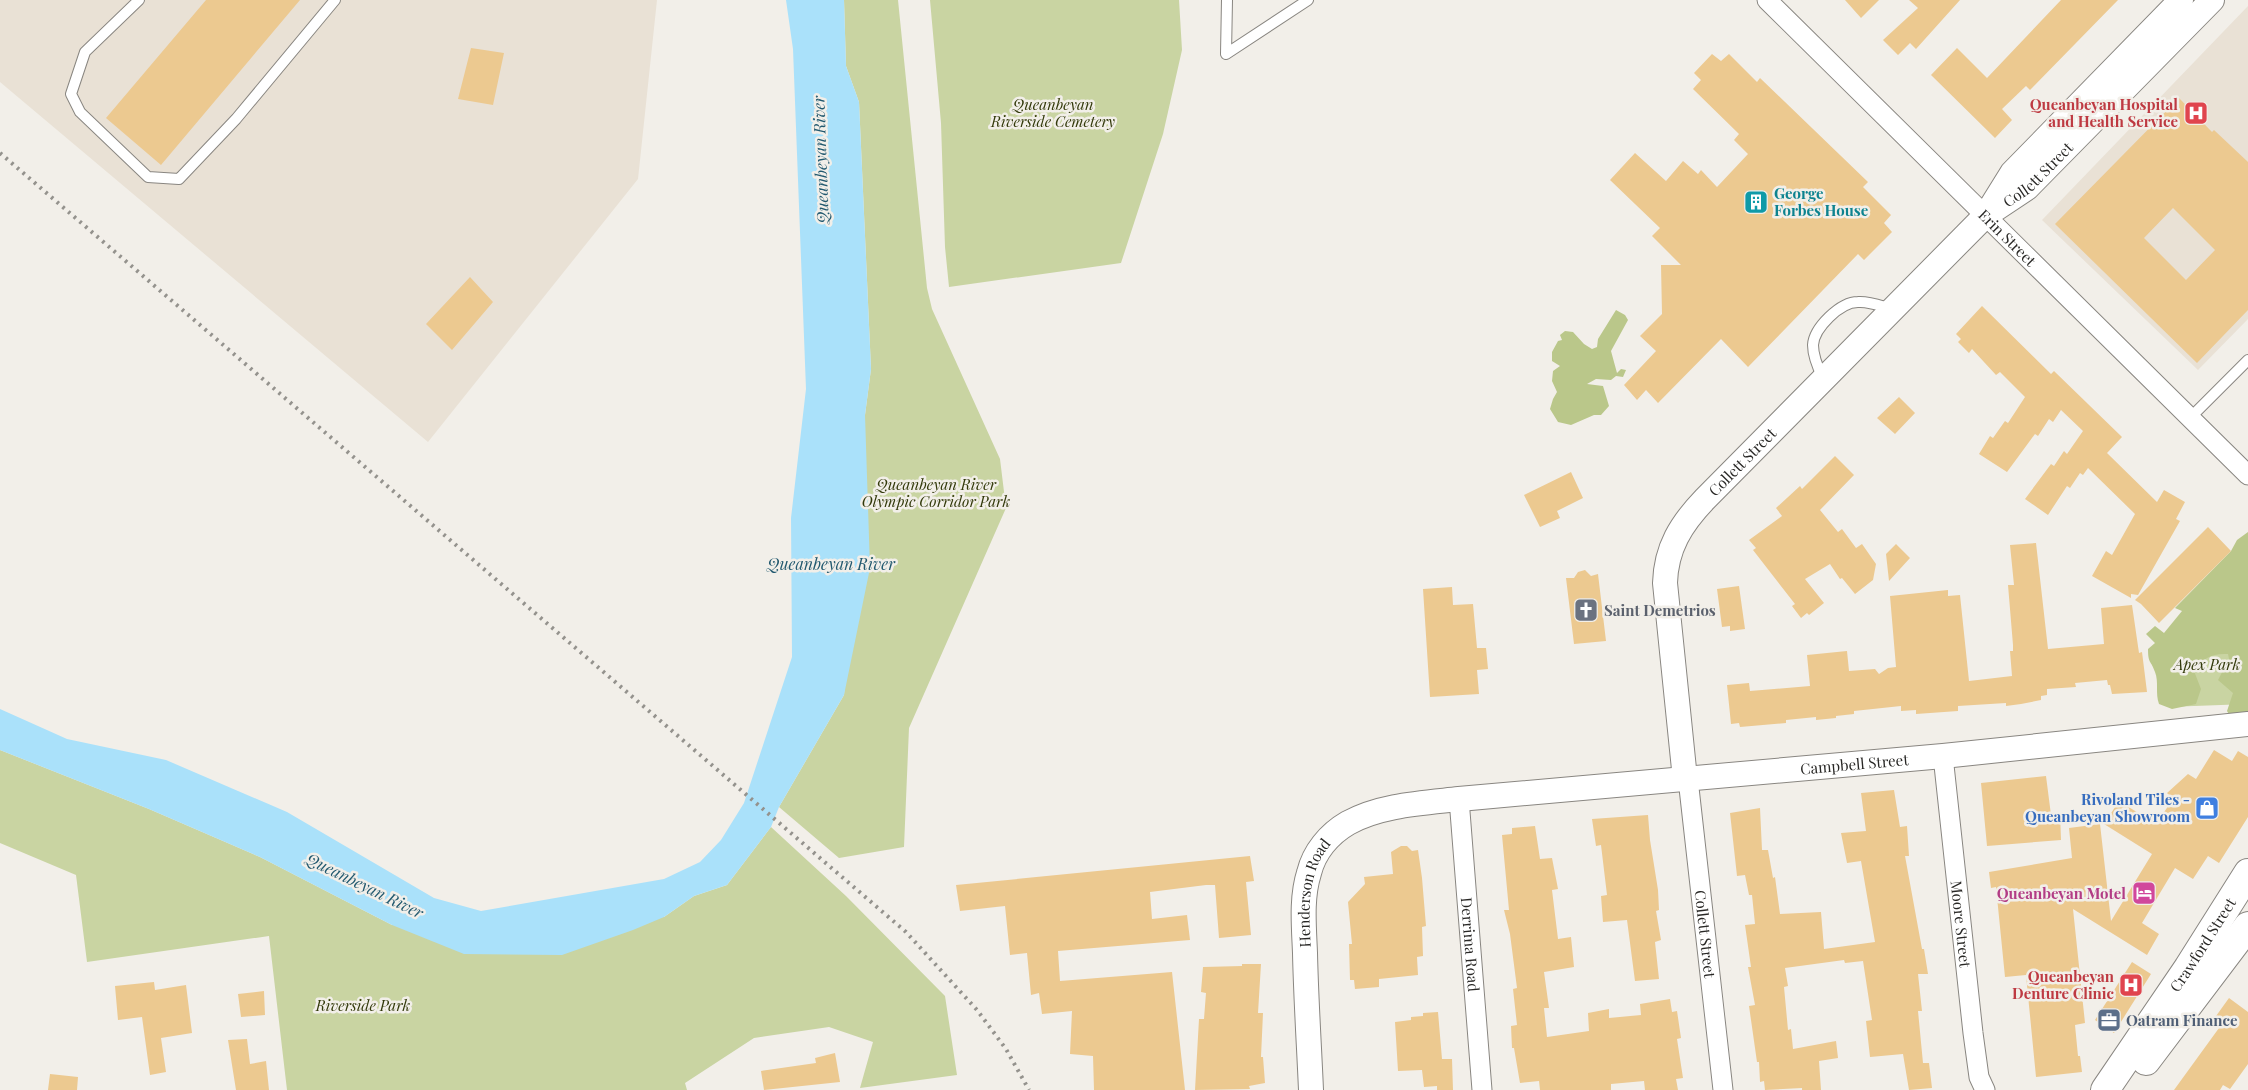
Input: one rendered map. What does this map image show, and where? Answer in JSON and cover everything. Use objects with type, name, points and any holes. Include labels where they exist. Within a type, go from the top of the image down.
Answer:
[{"type":"main road","name":"Crawford Street","points":[[2105,1090],[2188,968],[2248,873]]},
{"type":"main road","name":"Crawford Street","points":[[2124,1090],[2248,926]]},
{"type":"street","name":"Erin Street","points":[[1767,0],[2248,475]]},
{"type":"street","name":"Collett Street","points":[[1985,216],[2012,173],[2181,0]]},
{"type":"street","name":"Collett Street","points":[[1723,1090],[1666,602],[1668,554],[1678,531],[1693,512],[1985,216],[2027,188],[2212,0]]},
{"type":"street","name":"Campbell Street","points":[[1459,799],[1943,756],[2248,724]]},
{"type":"street","name":"Moore Street","points":[[1943,756],[1973,1033],[1979,1077],[1985,1090]]},
{"type":"street","name":"Henderson Road","points":[[1311,1090],[1304,921],[1308,873],[1317,853],[1330,836],[1348,823],[1368,815],[1413,804],[1459,799]]},
{"type":"street","name":"Derrima Road","points":[[1459,799],[1482,1090]]},
{"type":"lane","points":[[139,0],[85,52],[70,94],[80,112],[148,177],[179,179],[236,119],[335,0]]},
{"type":"lane","points":[[1227,0],[1226,54],[1308,0]]},
{"type":"lane","points":[[1823,379],[1815,360],[1813,344],[1818,331],[1829,319],[1848,303],[1871,303],[1893,309]]},
{"type":"lane","points":[[2190,418],[2248,360]]},
{"type":"shaded area","points":[[0,0],[657,0],[638,179],[428,442],[0,82]]},
{"type":"shaded area","name":"Queanbeyan Hospital and Health Service","points":[[2248,6],[2248,319],[2198,370],[2042,220]]},
{"type":"green space","name":"Queanbeyan River Olympic Corridor Park","points":[[844,0],[898,0],[927,288],[932,309],[1000,459],[1006,508],[909,728],[904,847],[839,858],[779,807],[844,695],[865,415],[871,369],[859,102],[846,66]]},
{"type":"green space","name":"Queanbeyan Riverside Cemetery","points":[[930,0],[1179,0],[1182,50],[1163,134],[1121,263],[949,287],[945,247],[941,123]]},
{"type":"green space","points":[[1616,310],[1625,315],[1628,320],[1611,351],[1617,373],[1621,369],[1626,370],[1623,377],[1616,376],[1611,380],[1596,379],[1587,384],[1603,386],[1609,406],[1601,415],[1594,415],[1571,425],[1558,422],[1550,409],[1557,392],[1552,381],[1553,371],[1560,366],[1552,361],[1552,352],[1558,341],[1562,340],[1560,335],[1565,331],[1573,332],[1584,344],[1592,349],[1597,347],[1598,339]]},
{"type":"green space","name":"Apex Park","points":[[2248,532],[2248,722],[2233,721],[2227,711],[2233,693],[2218,680],[2229,659],[2228,654],[2217,654],[2208,657],[2194,671],[2201,689],[2196,704],[2172,709],[2159,704],[2156,676],[2148,654],[2148,649],[2155,643],[2146,634],[2155,626],[2164,633],[2182,611],[2175,608],[2231,551],[2237,540]]},
{"type":"green space","name":"Apex Park","points":[[2248,559],[2248,704],[2167,707],[2164,647]]},
{"type":"green space","name":"Riverside Park","points":[[0,750],[149,809],[260,857],[392,925],[664,917],[694,896],[727,885],[771,827],[846,896],[945,996],[957,1075],[860,1088],[873,1042],[829,1027],[754,1038],[685,1083],[687,1090],[287,1090],[269,936],[87,962],[76,875],[0,843]]},
{"type":"water","name":"Queanbeyan River","points":[[786,0],[844,0],[846,66],[859,102],[871,369],[865,415],[870,568],[844,695],[779,807],[771,827],[727,885],[694,896],[664,917],[562,955],[464,954],[392,925],[260,857],[149,809],[0,750],[0,709],[67,739],[166,760],[287,812],[434,898],[481,911],[664,879],[700,862],[721,840],[744,803],[792,657],[791,518],[806,389],[793,49]]},
{"type":"building","points":[[206,0],[300,0],[161,165],[106,118]]},
{"type":"building","points":[[1845,0],[1879,0],[1861,18]]},
{"type":"building","points":[[1909,0],[1960,0],[1916,49],[1910,43],[1898,55],[1883,40],[1918,8]]},
{"type":"building","points":[[2061,0],[2118,0],[2030,90],[2026,86],[2002,109],[2012,120],[1995,138],[1931,75],[1957,48],[1987,78]]},
{"type":"building","points":[[471,48],[504,53],[493,105],[458,99]]},
{"type":"building","name":"George Forbes House","points":[[1712,54],[1721,61],[1729,54],[1757,82],[1760,78],[1868,182],[1863,187],[1891,215],[1884,223],[1892,232],[1864,260],[1858,254],[1748,367],[1721,339],[1658,403],[1646,390],[1637,400],[1624,385],[1656,351],[1640,336],[1662,314],[1661,265],[1681,265],[1652,236],[1660,228],[1610,180],[1635,153],[1666,181],[1683,161],[1698,174],[1701,170],[1717,187],[1748,154],[1734,140],[1739,134],[1693,89],[1701,80],[1694,73]]},
{"type":"building","name":"Queanbeyan Hospital and Health Service","points":[[2179,98],[2212,132],[2214,130],[2248,162],[2248,310],[2197,363],[2055,224]],"holes":[[[2173,208],[2215,250],[2186,280],[2144,238]]]},
{"type":"building","points":[[470,277],[493,302],[452,350],[426,324]]},
{"type":"building","points":[[1982,306],[2051,374],[2054,371],[2122,437],[2107,453],[2157,502],[2164,490],[2185,502],[2176,519],[2180,521],[2138,595],[2131,594],[2131,598],[2092,576],[2106,551],[2112,555],[2135,514],[2088,468],[2083,475],[2080,473],[2070,488],[2067,486],[2048,515],[2025,499],[2051,464],[2054,466],[2064,451],[2067,454],[2083,431],[2061,410],[2053,422],[2049,419],[2038,436],[2035,434],[2007,472],[1979,454],[1990,436],[1993,438],[2005,421],[2008,423],[2025,397],[2000,372],[1996,375],[1972,349],[1969,353],[1958,342],[1961,339],[1956,334]]},
{"type":"building","points":[[1899,397],[1915,413],[1895,434],[1877,418]]},
{"type":"building","points":[[1835,456],[1854,475],[1820,510],[1838,532],[1842,529],[1856,548],[1862,544],[1876,564],[1873,580],[1855,594],[1842,578],[1840,579],[1830,564],[1805,579],[1824,603],[1809,615],[1807,613],[1801,618],[1792,606],[1795,604],[1753,550],[1756,548],[1749,540],[1782,516],[1776,508],[1800,486],[1802,489]]},
{"type":"building","points":[[1571,472],[1583,498],[1557,511],[1560,518],[1540,527],[1524,495]]},
{"type":"building","points":[[2208,527],[2231,551],[2159,623],[2135,600]]},
{"type":"building","points":[[2036,543],[2048,649],[2104,644],[2101,608],[2132,605],[2139,653],[2142,652],[2147,692],[2112,694],[2107,680],[2075,683],[2076,687],[2047,689],[2047,695],[2041,696],[2041,700],[2006,706],[2006,703],[1958,706],[1958,711],[1916,714],[1916,710],[1901,711],[1901,706],[1854,711],[1854,714],[1836,716],[1836,718],[1816,720],[1816,717],[1786,720],[1786,723],[1740,727],[1739,723],[1731,724],[1727,685],[1749,683],[1750,691],[1810,686],[1807,655],[1847,651],[1849,671],[1875,669],[1879,674],[1888,668],[1896,667],[1890,596],[1948,590],[1948,596],[1960,595],[1969,681],[2012,676],[2010,651],[2013,651],[2013,645],[2008,585],[2014,585],[2010,545]]},
{"type":"building","points":[[1896,544],[1910,558],[1889,581],[1886,554]]},
{"type":"building","name":"Saint Demetrios","points":[[1585,570],[1591,576],[1598,574],[1606,641],[1574,644],[1566,578],[1574,578],[1578,572]]},
{"type":"building","points":[[1739,586],[1745,629],[1730,631],[1730,626],[1722,627],[1717,589]]},
{"type":"building","points":[[1452,587],[1453,605],[1473,604],[1477,648],[1486,648],[1488,669],[1477,670],[1479,694],[1430,697],[1423,589]]},
{"type":"building","points":[[2214,750],[2232,761],[2238,751],[2248,757],[2248,817],[2219,863],[2208,856],[2193,879],[2175,868],[2142,923],[2159,934],[2147,955],[2073,909],[2085,1023],[2075,1025],[2078,1056],[2080,1056],[2082,1072],[2036,1077],[2026,975],[2005,977],[1996,887],[1991,888],[1989,872],[2072,858],[2069,828],[2100,824],[2111,921],[2152,854],[2104,824],[2119,801],[2156,824],[2173,799],[2167,793],[2188,774],[2196,779]]},
{"type":"building","points":[[2046,776],[2051,815],[2060,813],[2061,840],[1987,846],[1981,783]]},
{"type":"building","points":[[1894,790],[1900,827],[1907,826],[1909,856],[1905,856],[1928,974],[1918,974],[1922,1011],[1918,1011],[1923,1063],[1929,1063],[1932,1088],[1909,1090],[1903,1054],[1870,1057],[1866,1021],[1872,1020],[1863,961],[1845,963],[1844,960],[1785,968],[1788,986],[1784,987],[1788,1030],[1791,1029],[1793,1049],[1836,1041],[1838,1058],[1819,1061],[1821,1090],[1802,1090],[1802,1088],[1765,1090],[1764,1081],[1760,1082],[1759,1062],[1757,1062],[1749,1006],[1755,1005],[1748,967],[1751,967],[1745,925],[1755,924],[1752,895],[1749,895],[1745,875],[1737,876],[1730,813],[1760,808],[1762,850],[1768,850],[1773,878],[1775,877],[1780,914],[1821,912],[1824,949],[1875,942],[1861,861],[1847,863],[1841,833],[1866,831],[1861,793]]},
{"type":"building","points":[[1648,815],[1658,890],[1659,910],[1656,911],[1661,940],[1655,942],[1659,979],[1635,981],[1627,920],[1603,922],[1601,896],[1607,895],[1601,845],[1596,846],[1592,819]]},
{"type":"building","points":[[1535,826],[1540,859],[1552,858],[1558,889],[1552,890],[1558,939],[1571,937],[1574,967],[1544,972],[1549,1008],[1544,1008],[1547,1037],[1589,1031],[1588,1013],[1609,1009],[1609,1018],[1641,1015],[1640,1004],[1670,999],[1672,1012],[1677,1011],[1681,1038],[1677,1039],[1683,1078],[1676,1079],[1678,1090],[1645,1090],[1644,1081],[1611,1084],[1611,1090],[1540,1090],[1539,1081],[1520,1083],[1514,1048],[1512,1048],[1511,1026],[1517,1025],[1513,989],[1517,988],[1510,934],[1504,910],[1509,910],[1502,835],[1512,834],[1512,828]]},
{"type":"building","points":[[1401,846],[1407,846],[1412,851],[1418,850],[1422,878],[1426,926],[1422,927],[1423,956],[1417,957],[1418,975],[1379,979],[1379,987],[1355,989],[1354,980],[1350,980],[1349,944],[1352,944],[1348,902],[1365,884],[1364,877],[1393,874],[1391,852]]},
{"type":"building","points":[[1250,856],[1254,881],[1246,882],[1251,935],[1219,938],[1215,885],[1206,885],[1150,892],[1152,919],[1187,915],[1190,940],[1058,951],[1060,981],[1172,972],[1185,1090],[1094,1090],[1093,1056],[1070,1054],[1072,1011],[1042,1014],[1039,993],[1031,995],[1027,953],[1010,955],[1005,906],[960,911],[956,885]]},
{"type":"building","points":[[2132,962],[2151,974],[2114,1033],[2095,1020]]},
{"type":"building","points":[[1242,964],[1261,964],[1258,1013],[1263,1013],[1261,1057],[1263,1057],[1265,1083],[1249,1086],[1250,1089],[1195,1090],[1199,1019],[1204,1019],[1206,993],[1201,992],[1203,967],[1242,966]]},
{"type":"building","points":[[154,982],[155,990],[186,985],[192,1033],[161,1038],[166,1072],[150,1075],[142,1017],[118,1020],[115,986]]},
{"type":"building","points":[[264,991],[265,1015],[241,1017],[238,994]]},
{"type":"building","points":[[2229,998],[2248,1012],[2248,1064],[2230,1089],[2223,1085],[2220,1090],[2174,1090],[2219,1028],[2211,1023]]},
{"type":"building","points":[[1438,1012],[1442,1059],[1452,1059],[1453,1090],[1437,1090],[1437,1086],[1424,1087],[1422,1070],[1398,1071],[1395,1022],[1411,1020],[1411,1017],[1423,1016],[1423,1013]]},
{"type":"building","points":[[247,1039],[250,1064],[266,1061],[269,1090],[236,1090],[228,1040]]},
{"type":"building","points":[[835,1053],[840,1082],[764,1090],[761,1071],[816,1063],[815,1058]]},
{"type":"building","points":[[50,1074],[78,1077],[77,1090],[48,1090]]},
{"type":"railway","points":[[0,153],[906,932],[977,1010],[1006,1049],[1029,1090]]},
{"type":"place","name":"Queanbeyan Hospital and Health Service","points":[[2196,113]]},
{"type":"place","name":"George Forbes House","points":[[1756,202]]},
{"type":"place","name":"Saint Demetrios","points":[[1586,610]]},
{"type":"place","name":"Rivoland Tiles - Queanbeyan Showroom","points":[[2207,808]]},
{"type":"place","name":"Queanbeyan Motel","points":[[2144,893]]},
{"type":"place","name":"Queanbeyan Denture Clinic","points":[[2131,985]]},
{"type":"place","name":"Oatram Finance","points":[[2109,1020]]}]
